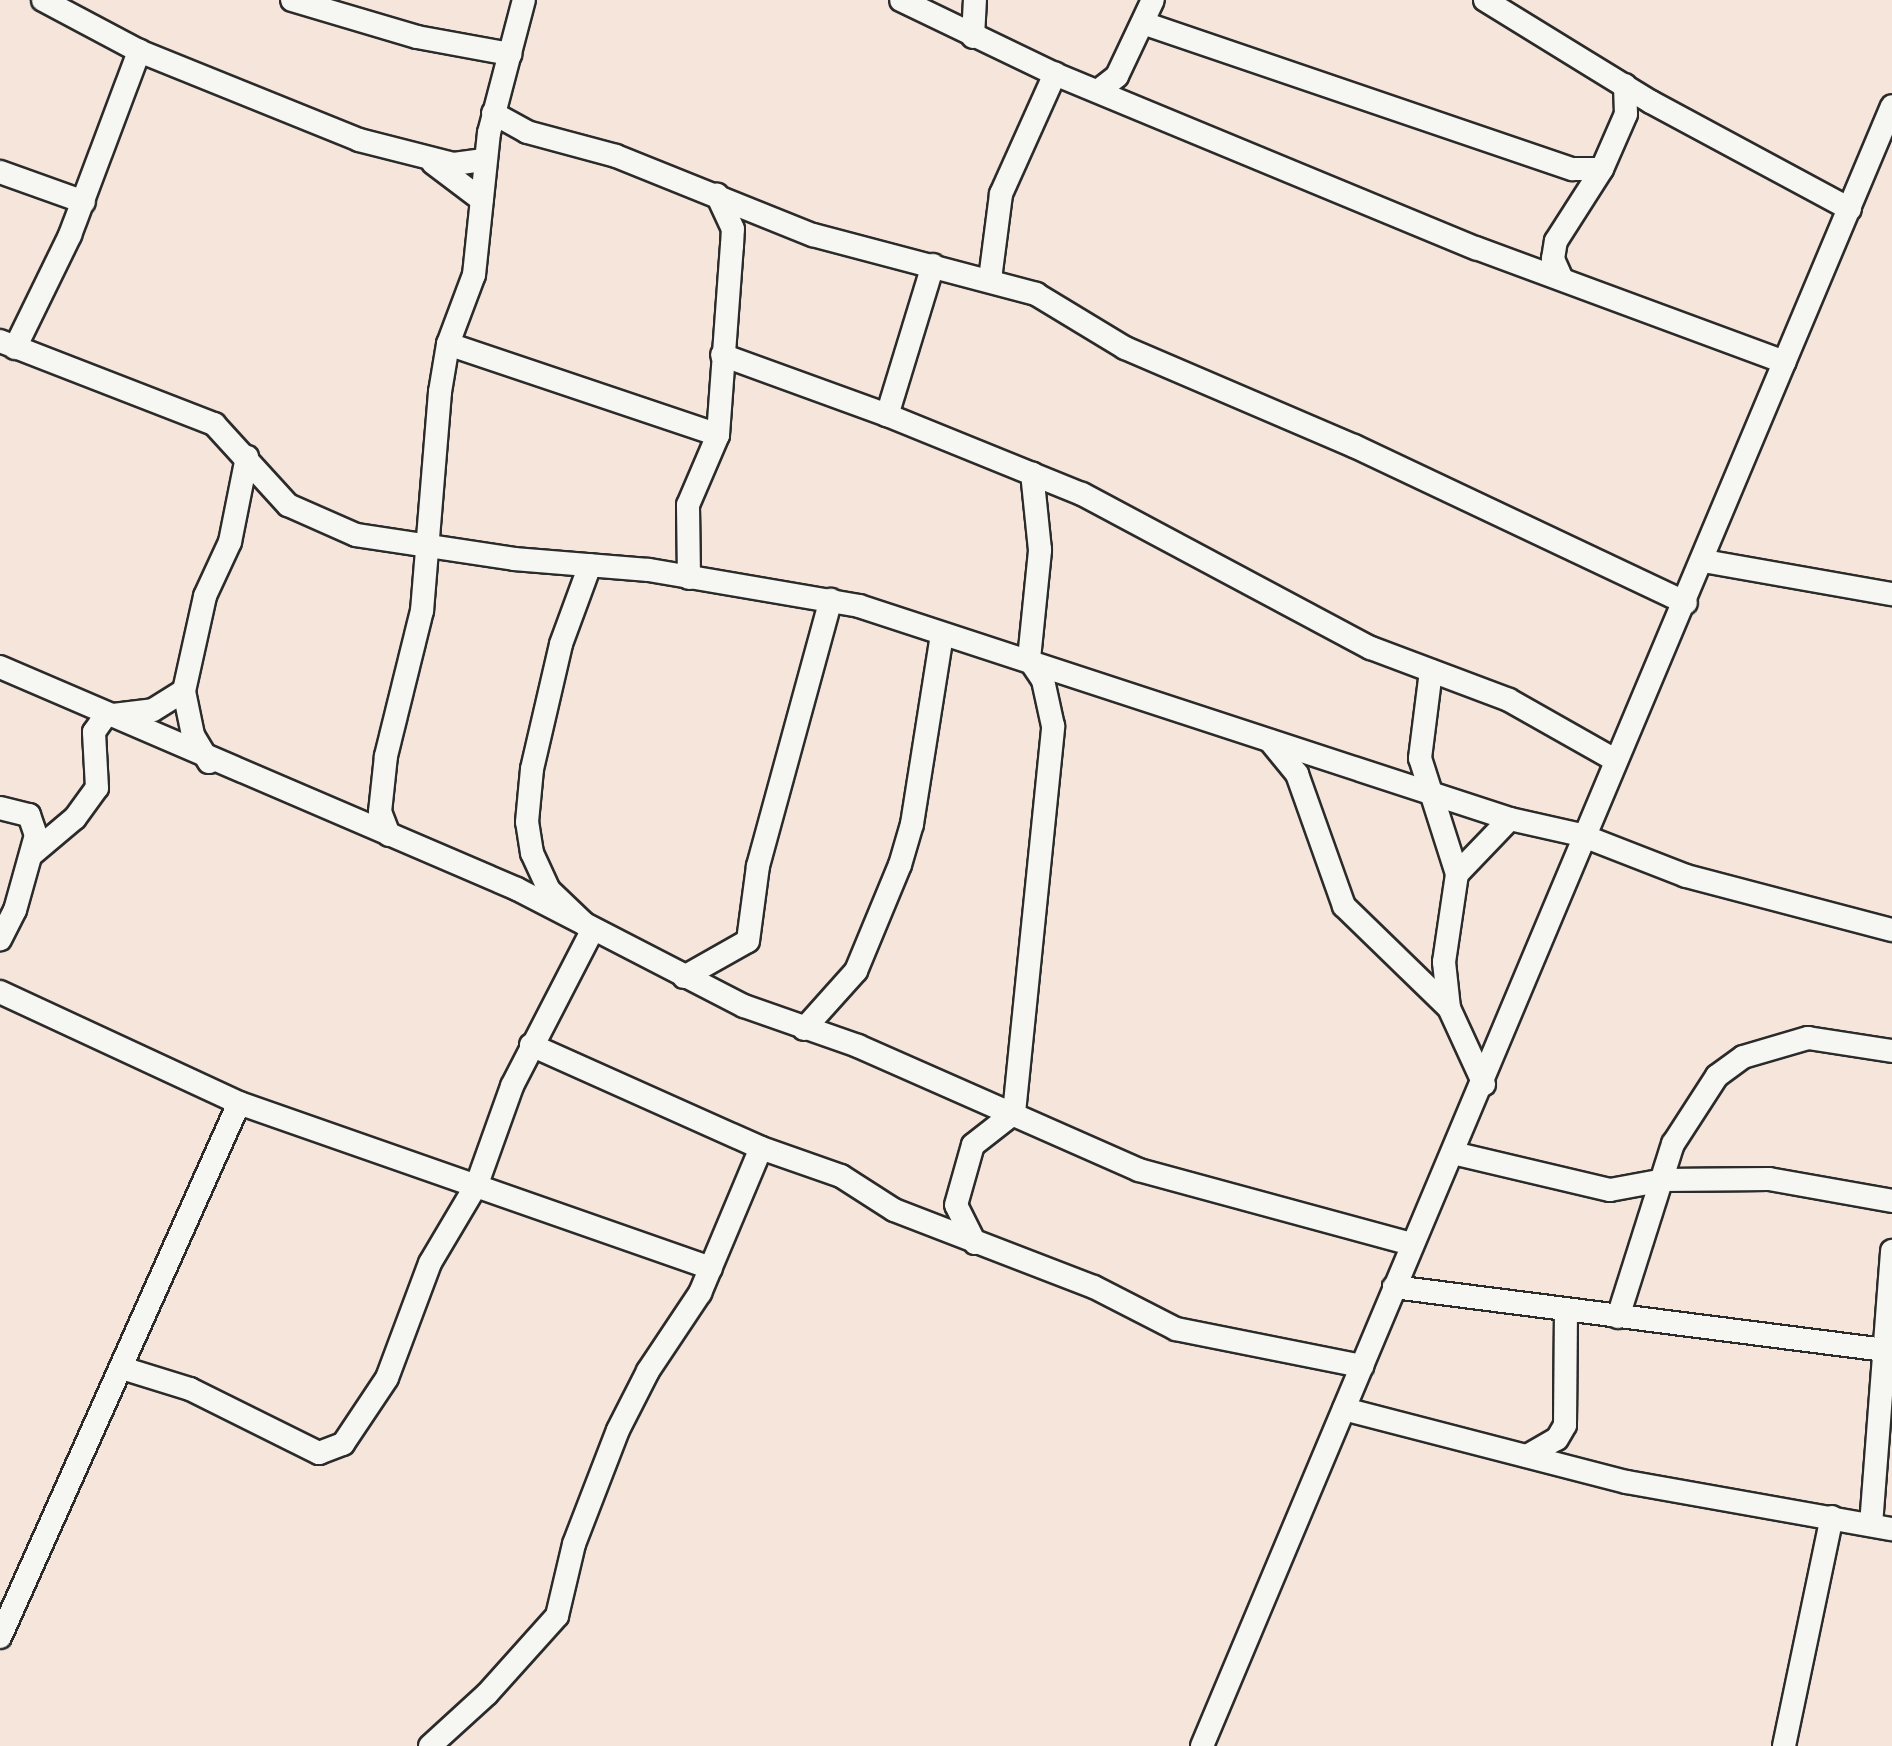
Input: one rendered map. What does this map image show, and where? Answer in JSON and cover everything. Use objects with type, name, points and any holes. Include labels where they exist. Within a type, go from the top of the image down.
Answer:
[{"type":"street","points":[[43,0],[71,8],[139,51],[359,140],[428,160],[484,160]]},
{"type":"street","points":[[292,0],[417,37],[510,54]]},
{"type":"street","points":[[370,818],[422,611],[424,548],[448,344],[474,275],[484,160],[493,113],[524,0]]},
{"type":"street","points":[[901,0],[1055,74],[1561,277],[1785,362]]},
{"type":"street","points":[[973,37],[975,0]]},
{"type":"street","points":[[1098,91],[1117,76],[1153,0]]},
{"type":"street","points":[[1485,0],[1651,102],[1850,209]]},
{"type":"street","points":[[1143,23],[1573,169],[1602,169]]},
{"type":"street","points":[[139,51],[84,202],[7,345],[198,415],[231,436],[288,505],[314,521],[424,548],[590,565],[831,600],[1029,659],[1510,819],[1581,835],[1686,876],[1892,930]]},
{"type":"street","points":[[990,279],[1001,194],[1055,74]]},
{"type":"street","points":[[1561,277],[1553,259],[1556,241],[1602,169],[1626,114],[1625,85]]},
{"type":"street","points":[[1626,114],[1651,102]]},
{"type":"street","points":[[1202,1746],[1412,1244],[1484,1084],[1581,835],[1704,561],[1892,106]]},
{"type":"street","points":[[493,113],[527,132],[717,195],[813,235],[990,279],[1036,294],[1125,348],[1354,446],[1686,603]]},
{"type":"street","points":[[428,160],[482,200]]},
{"type":"street","points":[[1573,169],[1584,198]]},
{"type":"street","points":[[0,172],[84,202]]},
{"type":"street","points":[[689,578],[688,505],[718,435],[733,229],[717,195]]},
{"type":"street","points":[[887,415],[933,265]]},
{"type":"street","points":[[448,344],[718,435]]},
{"type":"street","points":[[722,355],[887,415],[1032,473],[1270,590],[1371,648],[1509,700],[1615,760]]},
{"type":"street","points":[[209,762],[193,735],[184,691],[205,596],[230,542],[247,457]]},
{"type":"street","points":[[975,1243],[956,1205],[973,1145],[1014,1113],[1053,726],[1043,680],[1029,659],[1040,550],[1032,473]]},
{"type":"street","points":[[1704,561],[1892,594]]},
{"type":"street","points":[[590,565],[561,644],[532,769],[527,822],[532,853],[549,890],[592,931]]},
{"type":"street","points":[[684,977],[748,941],[758,866],[831,600]]},
{"type":"street","points":[[804,1029],[856,971],[900,865],[912,824],[942,634]]},
{"type":"street","points":[[0,667],[209,762],[370,818],[389,835],[517,889],[684,977],[1014,1113],[1139,1170],[1412,1244]]},
{"type":"street","points":[[1431,671],[1420,749],[1426,789],[1457,874],[1444,962],[1449,1008],[1484,1084]]},
{"type":"street","points":[[31,855],[75,818],[97,788],[94,732],[105,716],[153,710],[184,691]]},
{"type":"street","points":[[1269,740],[1297,774],[1344,906],[1449,1008]]},
{"type":"street","points":[[0,808],[29,815],[36,835],[0,939]]},
{"type":"street","points":[[1457,874],[1510,819]]},
{"type":"street","points":[[122,1368],[190,1389],[291,1444],[331,1450],[343,1444],[387,1378],[430,1263],[477,1184],[531,1045],[592,931]]},
{"type":"street","points":[[0,992],[239,1103],[711,1268]]},
{"type":"street","points":[[1618,1317],[1644,1222],[1664,1180],[1683,1122],[1717,1076],[1743,1057],[1808,1038],[1892,1051]]},
{"type":"street","points":[[531,1045],[761,1148],[841,1176],[894,1210],[1094,1287],[1176,1329],[1362,1366]]},
{"type":"street","points":[[0,1637],[239,1103]]},
{"type":"street","points":[[430,1746],[487,1694],[557,1616],[574,1544],[618,1430],[711,1268],[761,1148]]},
{"type":"street","points":[[1453,1153],[1610,1190],[1664,1180],[1806,1181],[1892,1201]]},
{"type":"street","points":[[1344,1409],[1627,1482],[1882,1527],[1886,1350],[1892,1251]]},
{"type":"street","points":[[1394,1287],[1886,1350]]},
{"type":"street","points":[[1527,1456],[1557,1439],[1565,1425],[1566,1310]]},
{"type":"street","points":[[1784,1746],[1832,1517]]}]
